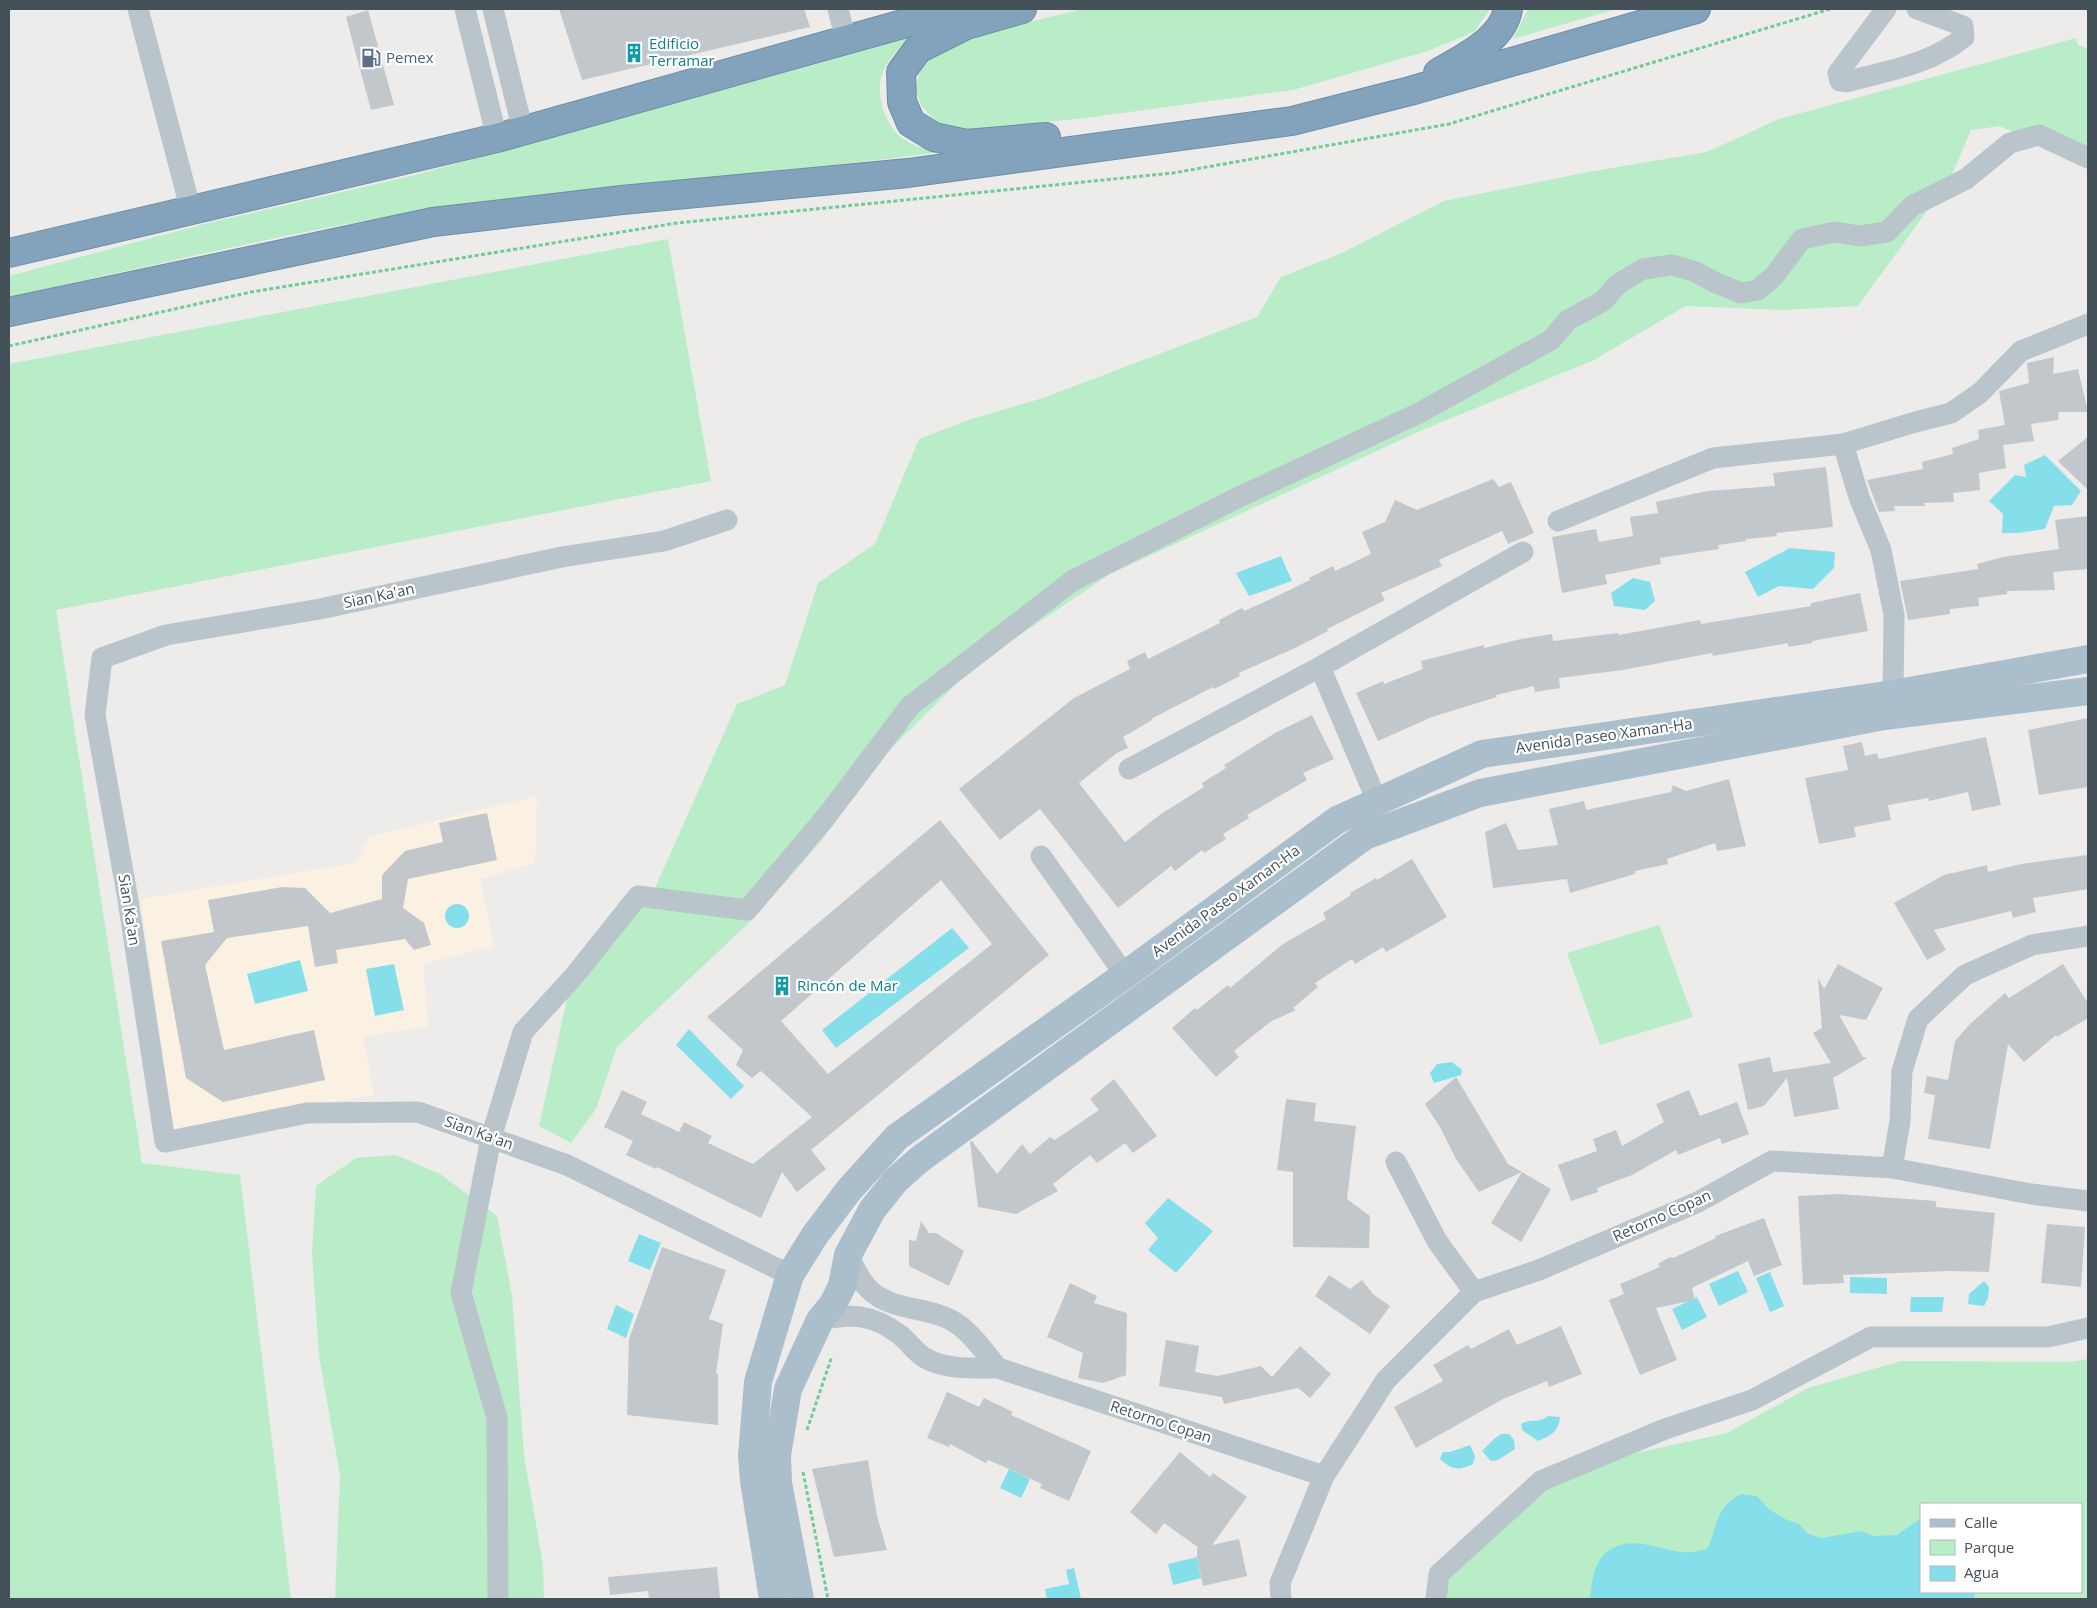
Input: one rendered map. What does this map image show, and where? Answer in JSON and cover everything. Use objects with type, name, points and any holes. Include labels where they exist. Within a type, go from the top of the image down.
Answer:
[{"type":"highway","points":[[10,249],[192,211],[497,138],[956,9]]},
{"type":"highway","points":[[1022,9],[966,25],[918,48],[901,72],[902,102],[911,123],[934,138],[966,144],[1126,131],[1167,139]]},
{"type":"highway","points":[[1410,91],[1479,48],[1506,21],[1508,9]]},
{"type":"highway","points":[[9,312],[433,222],[622,200],[908,173],[1292,121],[1410,91],[1696,9]]},
{"type":"main road","name":"Avenida Paseo Xaman-Ha","points":[[773,1599],[754,1481],[752,1456],[758,1382],[790,1275],[815,1235],[849,1190],[897,1137],[1125,975],[1337,820],[1482,754],[1893,694],[2088,658]]},
{"type":"main road","name":"Avenida Paseo Xaman-Ha","points":[[800,1599],[778,1483],[777,1455],[788,1390],[820,1320],[833,1304],[842,1286],[848,1255],[872,1210],[896,1180],[920,1159],[1365,836],[1480,793],[1884,716],[2088,691]]},
{"type":"main road","points":[[1495,752],[1506,788]]},
{"type":"main road","points":[[1286,857],[1300,883]]},
{"type":"main road","points":[[849,1190],[872,1210]]},
{"type":"main road","points":[[758,1382],[788,1390]]},
{"type":"street","points":[[138,9],[192,211]]},
{"type":"street","points":[[464,9],[497,138]]},
{"type":"street","points":[[493,9],[523,131]]},
{"type":"street","points":[[838,9],[846,40]]},
{"type":"street","points":[[1886,9],[1838,73],[1840,81],[1846,82],[1911,65],[1952,47],[1964,36],[1963,26],[1917,9]]},
{"type":"street","points":[[498,1599],[497,1418],[461,1293],[491,1138],[523,1032],[575,975],[638,896],[747,910],[826,817],[910,706],[1072,582],[1236,498],[1427,408],[1550,340],[1568,320],[1603,301],[1618,284],[1643,269],[1672,265],[1696,272],[1714,282],[1742,293],[1758,290],[1774,276],[1802,240],[1835,232],[1860,236],[1887,232],[1912,206],[1966,179],[2010,143],[2039,135],[2088,158]]},
{"type":"street","points":[[1558,521],[1713,458],[1843,444],[1912,422],[1951,413],[1980,393],[2021,351],[2088,324]]},
{"type":"street","points":[[1843,444],[1859,498],[1881,550],[1894,615],[1893,694]]},
{"type":"street","name":"Sian Ka'an","points":[[727,520],[664,541],[562,557],[320,609],[166,635],[102,658],[95,715],[127,894],[165,1142],[307,1112],[418,1112],[567,1164],[790,1275]]},
{"type":"street","points":[[1129,769],[1320,667],[1523,552]]},
{"type":"street","points":[[1320,667],[1377,801]]},
{"type":"street","points":[[1041,856],[1125,975]]},
{"type":"street","points":[[1892,1168],[1900,1121],[1902,1071],[1918,1019],[1965,975],[2032,945],[2088,936]]},
{"type":"street","name":"Retorno Copan","points":[[1281,1599],[1280,1583],[1324,1476],[1386,1380],[1474,1292],[1540,1270],[1698,1202],[1772,1161],[1892,1168],[2031,1194],[2088,1201]]},
{"type":"street","points":[[1396,1162],[1437,1240],[1474,1292]]},
{"type":"street","name":"Retorno Copan","points":[[848,1255],[862,1281],[875,1295],[893,1303],[928,1311],[959,1325],[998,1368]]},
{"type":"street","name":"Retorno Copan","points":[[820,1320],[846,1314],[867,1318],[901,1336],[926,1359],[962,1368],[998,1368],[1324,1476]]},
{"type":"street","points":[[1436,1599],[1439,1574],[1541,1481],[1665,1428],[1752,1400],[1872,1337],[2048,1337],[2088,1328]]},
{"type":"path","points":[[806,1435],[833,1351]]},
{"type":"path","points":[[801,1463],[828,1599]]},
{"type":"shaded area","points":[[537,796],[535,863],[480,879],[494,946],[423,964],[428,1026],[363,1037],[374,1095],[173,1129],[141,899],[354,863],[369,837]]},
{"type":"green space","points":[[1084,9],[1490,9],[1474,32],[1428,51],[1293,90],[1085,118],[970,130],[936,122],[921,105],[915,88],[920,71],[927,59],[978,34]]},
{"type":"green space","points":[[1528,9],[1616,9],[1513,39]]},
{"type":"green space","points":[[912,34],[884,69],[880,88],[884,112],[899,136],[922,148],[934,148],[941,152],[528,196],[411,213],[238,246],[9,297],[9,276],[204,224],[415,175],[828,61]]},
{"type":"green space","points":[[2076,38],[2078,45],[2088,49],[2088,168],[2000,126],[1971,130],[1950,179],[1858,306],[1783,310],[1686,306],[1592,361],[1422,430],[1110,574],[977,664],[882,757],[822,840],[753,919],[617,1047],[596,1109],[571,1143],[539,1126],[569,990],[651,897],[737,704],[785,685],[818,583],[875,544],[919,439],[968,420],[1043,398],[1257,317],[1281,277],[1342,253],[1444,201],[1588,172],[1707,152],[1779,119]]},
{"type":"green space","points":[[668,239],[711,481],[56,610],[142,1163],[240,1175],[291,1599],[9,1599],[9,364]]},
{"type":"green space","points":[[1659,925],[1693,1017],[1600,1045],[1567,953]]},
{"type":"green space","points":[[396,1155],[440,1174],[497,1216],[512,1296],[524,1455],[543,1565],[544,1599],[335,1599],[340,1475],[319,1356],[312,1253],[316,1186],[356,1158]]},
{"type":"green space","points":[[2088,1359],[2088,1599],[1439,1599],[1464,1546],[1526,1498],[1627,1455],[1727,1433],[1808,1388],[1901,1361],[2069,1362]]},
{"type":"water","points":[[2045,455],[2081,491],[2072,505],[2054,506],[2045,529],[2002,533],[2003,514],[1989,501],[2015,475],[2026,477],[2024,465]]},
{"type":"water","points":[[1790,548],[1835,552],[1834,568],[1813,589],[1779,586],[1758,597],[1745,572]]},
{"type":"water","points":[[1281,556],[1292,581],[1249,596],[1236,573]]},
{"type":"water","points":[[1633,578],[1650,582],[1655,601],[1645,610],[1614,606],[1611,593]]},
{"type":"water","points":[[457,904],[462,905],[468,911],[468,921],[462,927],[457,928],[452,927],[446,921],[445,916],[446,911],[452,905]]},
{"type":"water","points":[[952,928],[969,948],[836,1048],[822,1030]]},
{"type":"water","points":[[300,960],[308,991],[255,1004],[247,974]]},
{"type":"water","points":[[394,964],[404,1010],[375,1016],[366,969]]},
{"type":"water","points":[[689,1029],[744,1086],[731,1099],[676,1045]]},
{"type":"water","points":[[1452,1062],[1462,1070],[1461,1075],[1434,1083],[1430,1073],[1437,1064]]},
{"type":"water","points":[[1168,1198],[1213,1231],[1176,1273],[1148,1250],[1158,1238],[1145,1223]]},
{"type":"water","points":[[639,1234],[661,1243],[650,1270],[628,1261]]},
{"type":"water","points":[[1738,1271],[1748,1292],[1719,1306],[1709,1284]]},
{"type":"water","points":[[1770,1272],[1784,1306],[1770,1312],[1756,1278]]},
{"type":"water","points":[[1850,1277],[1887,1278],[1887,1294],[1850,1293]]},
{"type":"water","points":[[1984,1281],[1989,1287],[1988,1298],[1984,1306],[1968,1304],[1969,1294]]},
{"type":"water","points":[[1697,1297],[1707,1317],[1682,1330],[1672,1309]]},
{"type":"water","points":[[1911,1297],[1944,1297],[1942,1312],[1910,1312]]},
{"type":"water","points":[[616,1305],[634,1314],[626,1338],[607,1329]]},
{"type":"water","points":[[1548,1416],[1560,1417],[1558,1426],[1547,1437],[1538,1441],[1522,1430],[1521,1424],[1528,1421],[1541,1420]]},
{"type":"water","points":[[1502,1434],[1509,1434],[1514,1440],[1515,1449],[1498,1460],[1491,1461],[1482,1451]]},
{"type":"water","points":[[1470,1445],[1475,1456],[1473,1464],[1464,1468],[1456,1468],[1440,1459],[1443,1452],[1450,1452]]},
{"type":"water","points":[[1009,1469],[1030,1479],[1021,1498],[1000,1488]]},
{"type":"water","points":[[1741,1494],[1757,1496],[1769,1509],[1785,1519],[1799,1524],[1807,1533],[1821,1538],[1862,1531],[1873,1536],[1897,1535],[1920,1519],[1920,1593],[1974,1593],[1974,1599],[1590,1599],[1595,1569],[1598,1562],[1608,1551],[1615,1547],[1638,1543],[1684,1552],[1696,1552],[1708,1548],[1722,1510]]},
{"type":"water","points":[[1197,1557],[1201,1578],[1173,1585],[1168,1564]]},
{"type":"water","points":[[1074,1568],[1081,1599],[1047,1599],[1045,1589],[1069,1584],[1066,1570]]},
{"type":"building","name":"Edificio Terramar","points":[[559,9],[804,9],[810,27],[582,80]]},
{"type":"building","points":[[368,10],[394,105],[371,110],[346,17]]},
{"type":"building","points":[[2054,357],[2053,374],[2078,369],[2088,412],[2059,412],[2058,420],[2031,424],[2034,441],[2003,445],[2006,468],[1979,473],[1980,490],[1953,493],[1954,502],[1924,503],[1925,506],[1894,506],[1895,511],[1879,512],[1867,480],[1923,469],[1922,462],[1953,454],[1952,448],[1979,439],[1978,430],[2005,425],[1999,391],[2029,383],[2027,363]]},
{"type":"building","points":[[2088,437],[2088,490],[2058,461]]},
{"type":"building","points":[[1826,467],[1833,527],[1776,533],[1777,536],[1746,539],[1746,541],[1718,545],[1719,549],[1660,558],[1661,564],[1605,575],[1607,584],[1562,593],[1552,537],[1596,529],[1599,542],[1633,536],[1630,517],[1658,513],[1656,502],[1707,491],[1775,486],[1773,473]]},
{"type":"building","points":[[1493,479],[1499,487],[1511,482],[1534,533],[1508,544],[1502,531],[1439,560],[1442,566],[1381,593],[1385,600],[1327,629],[1328,631],[1297,647],[1239,673],[1240,676],[1214,689],[1213,687],[1151,719],[1123,737],[1128,748],[1117,753],[1079,783],[1125,842],[1161,814],[1204,787],[1202,783],[1226,768],[1224,765],[1275,733],[1312,715],[1334,759],[1303,773],[1307,780],[1247,815],[1249,818],[1223,834],[1226,839],[1204,853],[1202,850],[1175,871],[1171,866],[1118,908],[1040,809],[1000,840],[959,789],[1074,698],[1130,669],[1127,661],[1145,652],[1148,659],[1220,623],[1219,620],[1242,608],[1244,611],[1273,598],[1310,580],[1309,578],[1333,566],[1335,571],[1371,554],[1362,532],[1385,522],[1395,500],[1417,510]]},
{"type":"building","points":[[2088,516],[2088,569],[2053,572],[2055,590],[2007,591],[2007,594],[1978,598],[1979,606],[1950,609],[1950,614],[1908,620],[1900,581],[1978,569],[1977,564],[2003,557],[2059,549],[2055,520]]},
{"type":"building","points":[[1860,593],[1868,631],[1788,647],[1788,643],[1713,656],[1712,653],[1623,670],[1559,678],[1560,688],[1535,692],[1534,686],[1496,695],[1497,697],[1432,717],[1378,741],[1356,693],[1383,681],[1384,684],[1423,669],[1421,661],[1484,645],[1484,648],[1552,634],[1553,641],[1618,633],[1619,635],[1700,620],[1701,624],[1811,606],[1811,603]]},
{"type":"building","points":[[2088,718],[2088,787],[2039,795],[2028,730]]},
{"type":"building","points":[[1986,737],[2001,805],[1972,811],[1968,792],[1929,801],[1928,798],[1888,805],[1891,820],[1854,827],[1856,837],[1819,844],[1805,778],[1848,770],[1843,746],[1862,742],[1865,756],[1877,753],[1879,759]]},
{"type":"building","points":[[1729,779],[1746,846],[1717,851],[1715,843],[1667,859],[1668,864],[1635,871],[1635,874],[1570,893],[1567,879],[1493,888],[1485,832],[1506,823],[1518,850],[1558,845],[1549,809],[1584,801],[1586,810],[1671,792],[1673,785],[1686,791]]},
{"type":"building","points":[[487,813],[497,860],[408,879],[403,908],[424,923],[431,945],[414,950],[405,939],[336,950],[338,963],[315,967],[308,926],[227,938],[205,965],[224,1050],[314,1030],[325,1080],[223,1102],[186,1078],[161,941],[214,932],[208,900],[282,887],[305,888],[330,913],[382,899],[382,875],[405,851],[443,842],[439,823]]},
{"type":"building","name":"Rincón de Mar","points":[[940,820],[1049,955],[811,1150],[826,1169],[797,1192],[782,1172],[761,1218],[657,1167],[656,1169],[626,1155],[633,1141],[604,1127],[622,1090],[647,1102],[641,1114],[679,1132],[684,1122],[712,1136],[708,1143],[753,1164],[812,1117],[761,1071],[752,1078],[736,1065],[743,1050],[707,1017]],"holes":[[[941,880],[992,944],[828,1074],[781,1021]]]},
{"type":"building","points":[[2087,855],[2088,889],[2033,898],[2036,912],[2013,918],[2011,911],[1934,930],[1946,950],[1927,960],[1894,903],[1944,875],[1987,865],[1988,872],[2021,864]]},
{"type":"building","points":[[1412,859],[1447,917],[1386,952],[1383,947],[1355,964],[1352,959],[1315,983],[1318,987],[1293,1008],[1296,1010],[1270,1022],[1234,1051],[1239,1057],[1216,1077],[1172,1028],[1195,1008],[1197,1010],[1228,985],[1230,988],[1283,944],[1326,919],[1323,913],[1351,895],[1350,893],[1376,878],[1377,880]]},
{"type":"building","points":[[1838,964],[1883,988],[1866,1020],[1839,1015],[1863,1057],[1867,1058],[1833,1078],[1839,1109],[1794,1117],[1787,1078],[1764,1106],[1748,1110],[1738,1064],[1770,1057],[1773,1072],[1831,1063],[1813,1033],[1822,1028],[1818,978],[1824,989]]},
{"type":"building","points":[[2063,964],[2088,1003],[2088,1018],[2057,1037],[2056,1035],[2024,1062],[2008,1044],[1990,1149],[1928,1139],[1935,1095],[1924,1093],[1927,1076],[1948,1080],[1955,1041],[1970,1024],[2005,993],[2009,998]]},
{"type":"building","points":[[1456,1077],[1508,1164],[1522,1172],[1479,1192],[1456,1159],[1440,1127],[1425,1104]]},
{"type":"building","points":[[1114,1079],[1157,1136],[1133,1153],[1125,1143],[1097,1163],[1090,1155],[1053,1184],[1058,1191],[1016,1214],[978,1207],[970,1142],[972,1141],[997,1174],[1022,1144],[1030,1154],[1050,1137],[1055,1140],[1099,1110],[1090,1099]]},
{"type":"building","points":[[1689,1090],[1700,1116],[1737,1102],[1749,1134],[1722,1144],[1720,1138],[1678,1155],[1676,1150],[1632,1175],[1597,1188],[1598,1192],[1571,1201],[1558,1165],[1597,1151],[1593,1139],[1616,1130],[1622,1146],[1664,1122],[1656,1104]]},
{"type":"building","points":[[1286,1099],[1316,1103],[1314,1121],[1356,1126],[1347,1199],[1370,1216],[1369,1248],[1293,1247],[1293,1172],[1277,1170]]},
{"type":"building","points":[[1522,1172],[1551,1189],[1521,1242],[1491,1223]]},
{"type":"building","points":[[1839,1194],[1936,1201],[1936,1207],[1995,1213],[1989,1272],[1950,1271],[1843,1275],[1844,1283],[1803,1285],[1798,1196]]},
{"type":"building","points":[[1764,1218],[1782,1265],[1754,1276],[1748,1261],[1692,1288],[1695,1300],[1656,1308],[1677,1360],[1640,1375],[1609,1300],[1624,1294],[1620,1284],[1660,1267],[1658,1264],[1670,1257],[1673,1258],[1716,1238],[1715,1236]]},
{"type":"building","points":[[921,1221],[929,1233],[936,1233],[964,1251],[949,1286],[909,1266],[909,1240],[916,1241]]},
{"type":"building","points":[[2047,1224],[2085,1227],[2081,1287],[2041,1283]]},
{"type":"building","points":[[662,1247],[726,1270],[709,1319],[723,1324],[716,1374],[718,1374],[718,1425],[627,1415],[629,1339]]},
{"type":"building","points":[[1329,1275],[1350,1289],[1362,1280],[1373,1294],[1390,1306],[1370,1334],[1315,1296]]},
{"type":"building","points":[[1070,1283],[1097,1296],[1094,1303],[1127,1313],[1126,1375],[1103,1383],[1078,1378],[1083,1353],[1047,1337]]},
{"type":"building","points":[[1561,1326],[1582,1374],[1549,1387],[1547,1381],[1503,1399],[1416,1448],[1394,1407],[1443,1381],[1433,1365],[1468,1345],[1471,1349],[1509,1329],[1517,1345]]},
{"type":"building","points":[[1166,1340],[1199,1346],[1195,1372],[1218,1376],[1261,1366],[1272,1377],[1300,1346],[1331,1374],[1310,1398],[1298,1388],[1224,1404],[1222,1397],[1159,1386]]},
{"type":"building","points":[[947,1392],[979,1407],[984,1398],[1013,1412],[1011,1415],[1091,1451],[1069,1501],[1040,1488],[1042,1484],[1009,1469],[988,1460],[986,1463],[950,1444],[949,1447],[927,1438]]},
{"type":"building","points":[[1180,1452],[1210,1477],[1213,1473],[1247,1497],[1212,1545],[1239,1539],[1247,1576],[1203,1586],[1197,1557],[1197,1548],[1199,1548],[1164,1523],[1156,1534],[1130,1512]]},
{"type":"building","points":[[868,1460],[877,1516],[887,1550],[834,1557],[812,1469]]},
{"type":"building","points":[[717,1567],[720,1599],[649,1599],[648,1591],[610,1595],[608,1577]]},
{"type":"place","name":"Edificio Terramar","points":[[634,53]]},
{"type":"place","name":"Pemex","points":[[371,58]]},
{"type":"place","name":"Rincón de Mar","points":[[782,986]]}]
